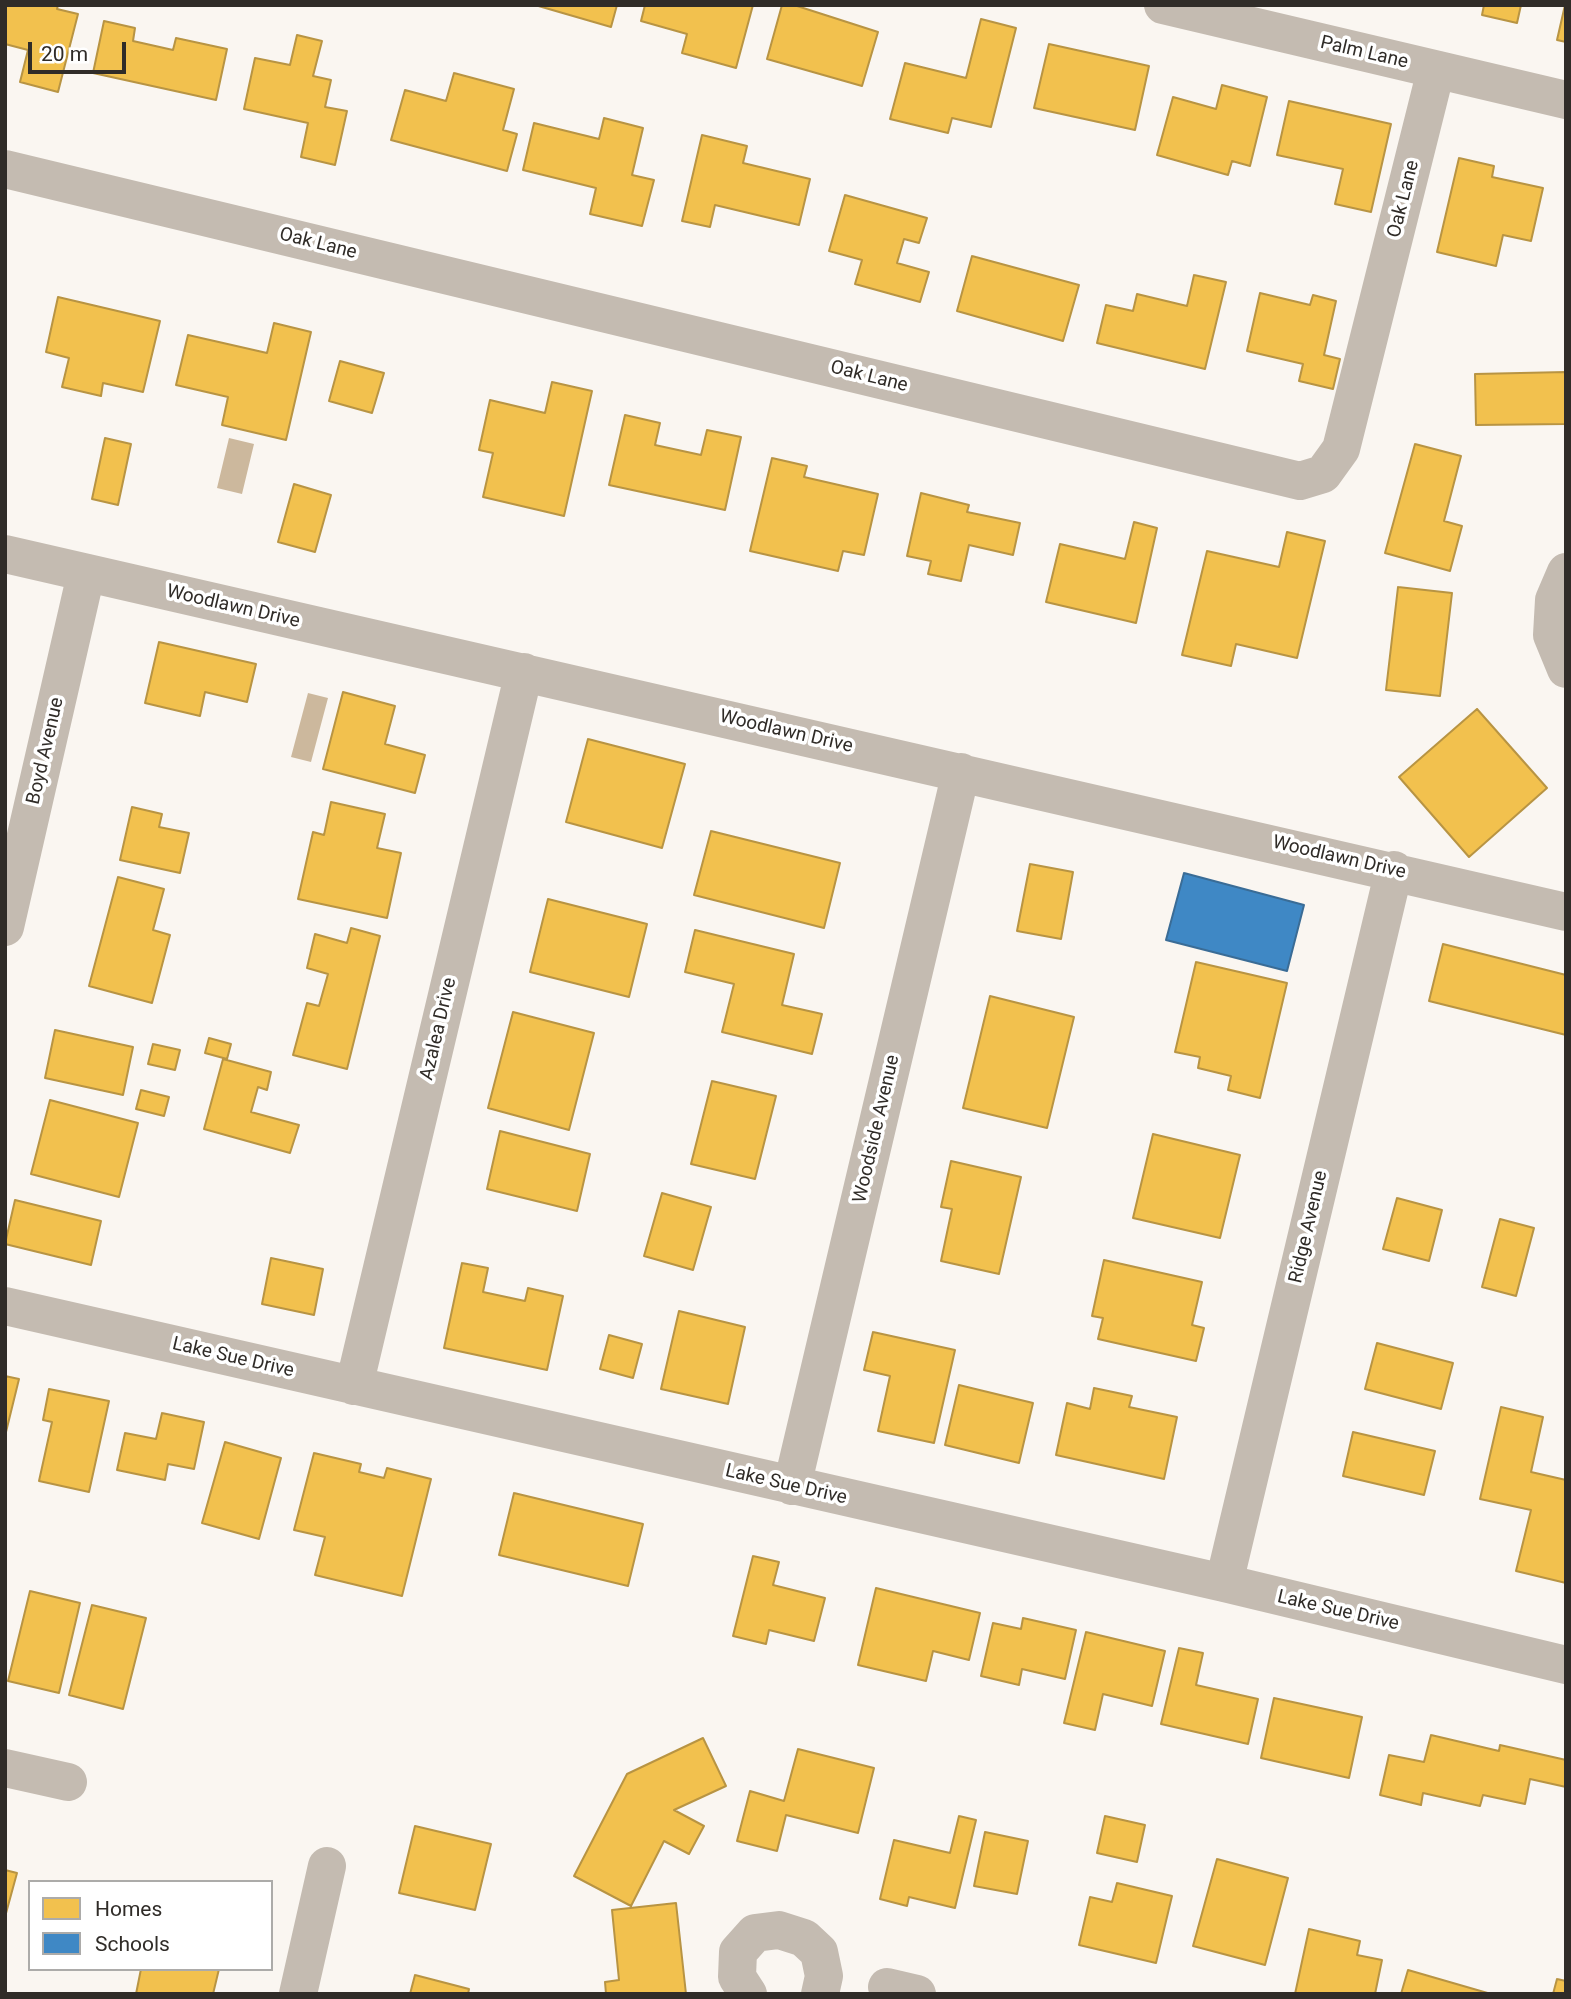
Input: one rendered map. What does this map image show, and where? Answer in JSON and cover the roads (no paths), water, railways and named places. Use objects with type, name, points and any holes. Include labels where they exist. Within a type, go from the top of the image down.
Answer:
[{"type":"street","name":"Palm Lane","points":[[1163,5],[1566,100]]},
{"type":"street","name":"Oak Lane","points":[[5,169],[1300,481],[1323,474],[1341,449],[1436,70]]},
{"type":"street","name":"Woodlawn Drive","points":[[5,554],[1394,870],[1566,912]]},
{"type":"street","points":[[1566,572],[1554,600],[1552,635],[1566,669]]},
{"type":"street","name":"Boyd Avenue","points":[[5,927],[86,574]]},
{"type":"street","name":"Azalea Drive","points":[[354,1386],[524,672]]},
{"type":"street","name":"Woodside Avenue","points":[[792,1486],[961,772]]},
{"type":"street","name":"Ridge Avenue","points":[[1224,1583],[1394,870]]},
{"type":"street","name":"Lake Sue Drive","points":[[5,1306],[1224,1583],[1566,1665]]},
{"type":"street","points":[[5,1768],[68,1782]]},
{"type":"street","points":[[298,1994],[327,1866]]},
{"type":"street","points":[[748,1994],[737,1977],[738,1952],[755,1933],[779,1930],[804,1938],[819,1952],[824,1976],[820,1994]]}]
